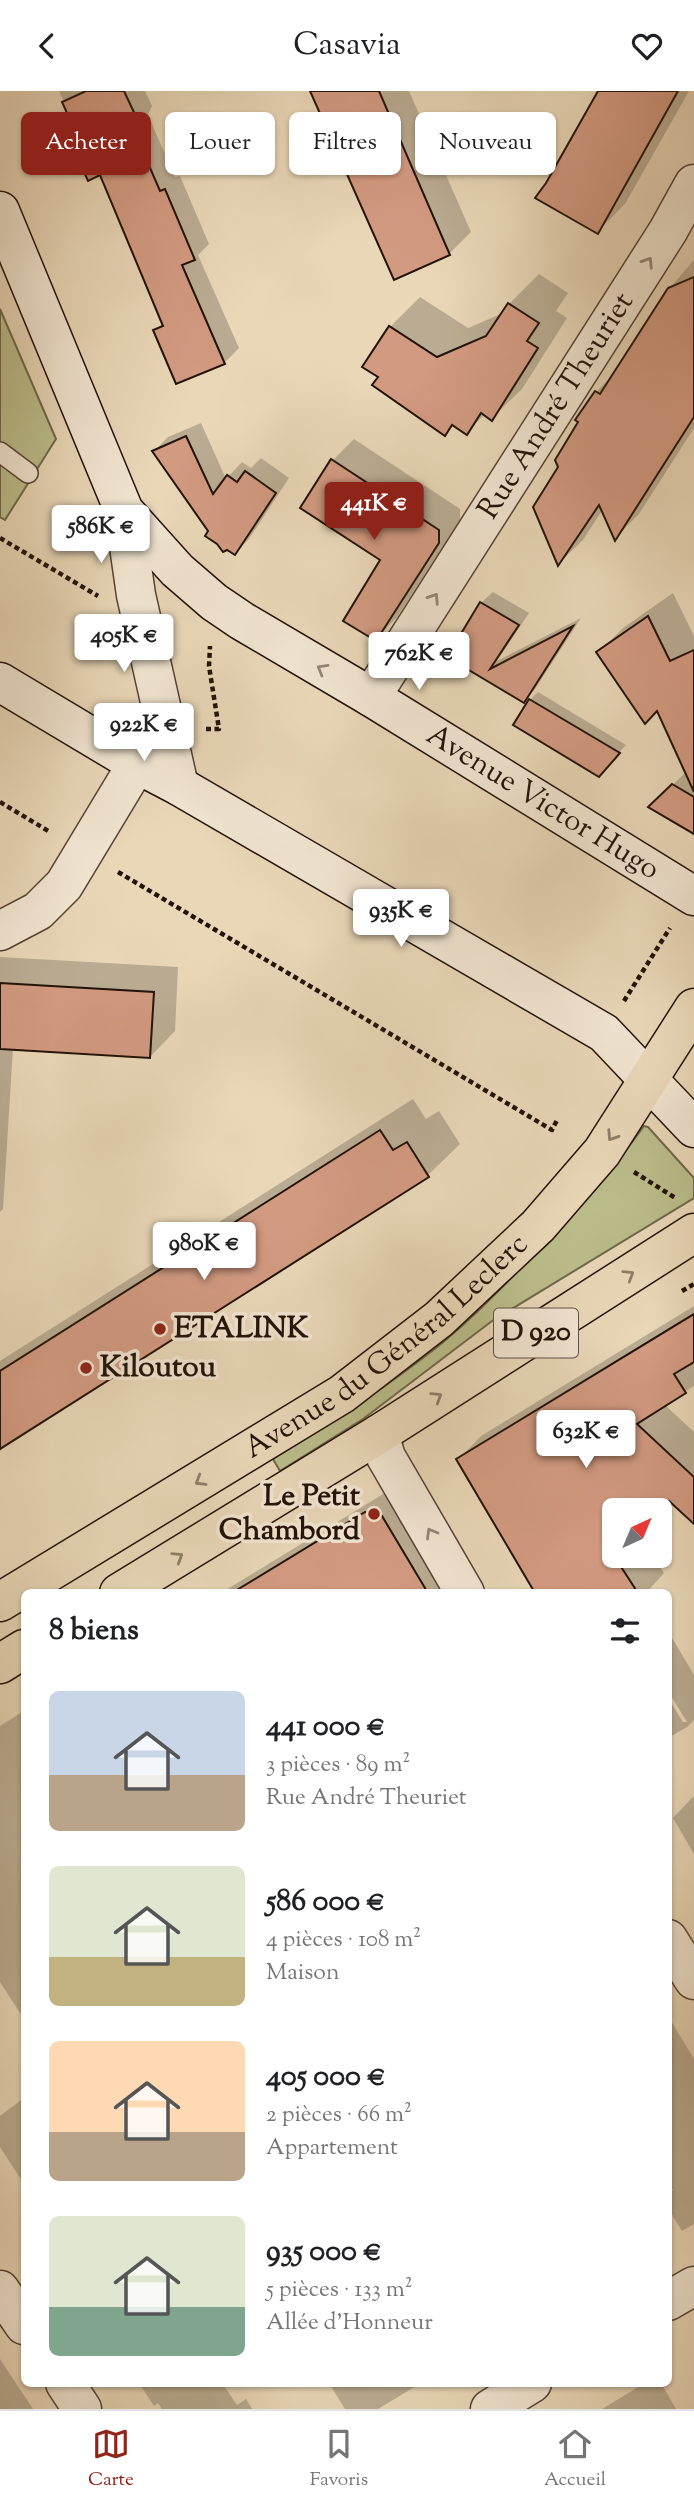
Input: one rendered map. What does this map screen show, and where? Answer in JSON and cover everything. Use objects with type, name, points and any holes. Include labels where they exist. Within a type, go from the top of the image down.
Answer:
[{"type":"main road","name":"Rue André Theuriet","points":[[371,697],[668,231],[694,184]]},
{"type":"main road","points":[[0,211],[124,511],[139,608],[179,786]]},
{"type":"main road","name":"Avenue Victor Hugo","points":[[124,511],[177,570],[214,602],[371,697],[685,907]]},
{"type":"main road","points":[[0,682],[604,1033],[694,1128]]},
{"type":"main road","points":[[0,931],[38,911],[64,885],[137,764]]},
{"type":"main road","name":"Avenue du Général Leclerc","points":[[21,1589],[342,1394],[439,1319],[538,1226],[602,1152],[694,1007]]},
{"type":"main road","name":"Avenue du Général Leclerc","points":[[126,1589],[379,1434],[688,1217]]},
{"type":"main road","points":[[379,1434],[386,1457],[463,1589]]},
{"type":"main road","name":"Avenue du Général Leclerc","points":[[0,1602],[21,1589]]},
{"type":"main road","points":[[0,1664],[21,1651]]},
{"type":"main road","points":[[672,1945],[694,1980]]},
{"type":"main road","points":[[672,2299],[694,2285]]},
{"type":"main road","points":[[68,2387],[82,2409]]},
{"type":"main road","points":[[490,2409],[526,2387]]},
{"type":"lane","points":[[0,452],[28,473]]},
{"type":"path","points":[[0,538],[102,598],[139,608]]},
{"type":"path","points":[[167,728],[219,729],[209,666],[214,602]]},
{"type":"path","points":[[0,802],[552,1130],[557,1120]]},
{"type":"path","points":[[622,1004],[685,907]]},
{"type":"path","points":[[629,1169],[688,1217]]},
{"type":"green space","points":[[0,309],[56,439],[5,520],[0,517]]},
{"type":"green space","points":[[644,1126],[648,1127],[694,1178],[694,1198],[492,1321],[363,1419],[280,1471],[273,1459],[393,1380],[476,1313],[569,1219]]},
{"type":"building","points":[[86,91],[124,91],[134,112],[67,112],[62,102]]},
{"type":"building","points":[[310,91],[379,91],[388,112],[319,112]]},
{"type":"building","points":[[598,91],[678,91],[598,234],[535,198],[551,175],[556,175],[556,165]]},
{"type":"building","points":[[401,142],[450,255],[394,280],[347,175],[401,175]]},
{"type":"building","points":[[151,170],[160,191],[165,189],[195,260],[182,265],[225,364],[176,384],[153,330],[163,326],[100,175],[151,175]]},
{"type":"building","points":[[85,175],[100,175],[88,181]]},
{"type":"building","points":[[694,277],[694,417],[615,541],[599,505],[558,566],[533,507],[558,467],[555,460],[578,422],[575,420],[595,391],[600,394],[668,288]]},
{"type":"building","points":[[508,303],[539,323],[527,341],[538,348],[492,421],[481,413],[467,435],[452,425],[445,436],[372,385],[378,377],[362,367],[389,326],[437,357],[486,336]]},
{"type":"building","points":[[186,436],[213,494],[227,475],[237,482],[245,471],[276,493],[235,555],[227,550],[223,552],[205,536],[208,531],[152,451]]},
{"type":"building","points":[[331,459],[439,530],[439,543],[376,641],[343,621],[380,560],[300,508]]},
{"type":"building","points":[[480,602],[519,625],[490,669],[573,626],[524,703],[447,657]]},
{"type":"building","points":[[648,616],[670,661],[694,650],[694,792],[657,711],[645,724],[596,652]]},
{"type":"building","points":[[529,699],[620,753],[599,777],[513,725]]},
{"type":"building","points":[[672,784],[694,797],[694,834],[648,807]]},
{"type":"building","points":[[0,983],[154,992],[150,1058],[0,1049]]},
{"type":"building","points":[[380,1130],[393,1150],[407,1142],[429,1177],[0,1449],[0,1371]]},
{"type":"building","points":[[694,1314],[694,1362],[674,1374],[686,1393],[637,1424],[694,1477],[694,1524],[672,1504],[672,1498],[602,1498],[602,1568],[622,1568],[635,1589],[533,1589],[456,1459]]},
{"type":"building","points":[[365,1512],[382,1516],[426,1589],[239,1589]]},
{"type":"place","name":"ETALINK","points":[[160,1329]]},
{"type":"place","name":"Kiloutou","points":[[86,1368]]},
{"type":"place","name":"Le Petit Chambord","points":[[374,1514]]}]
